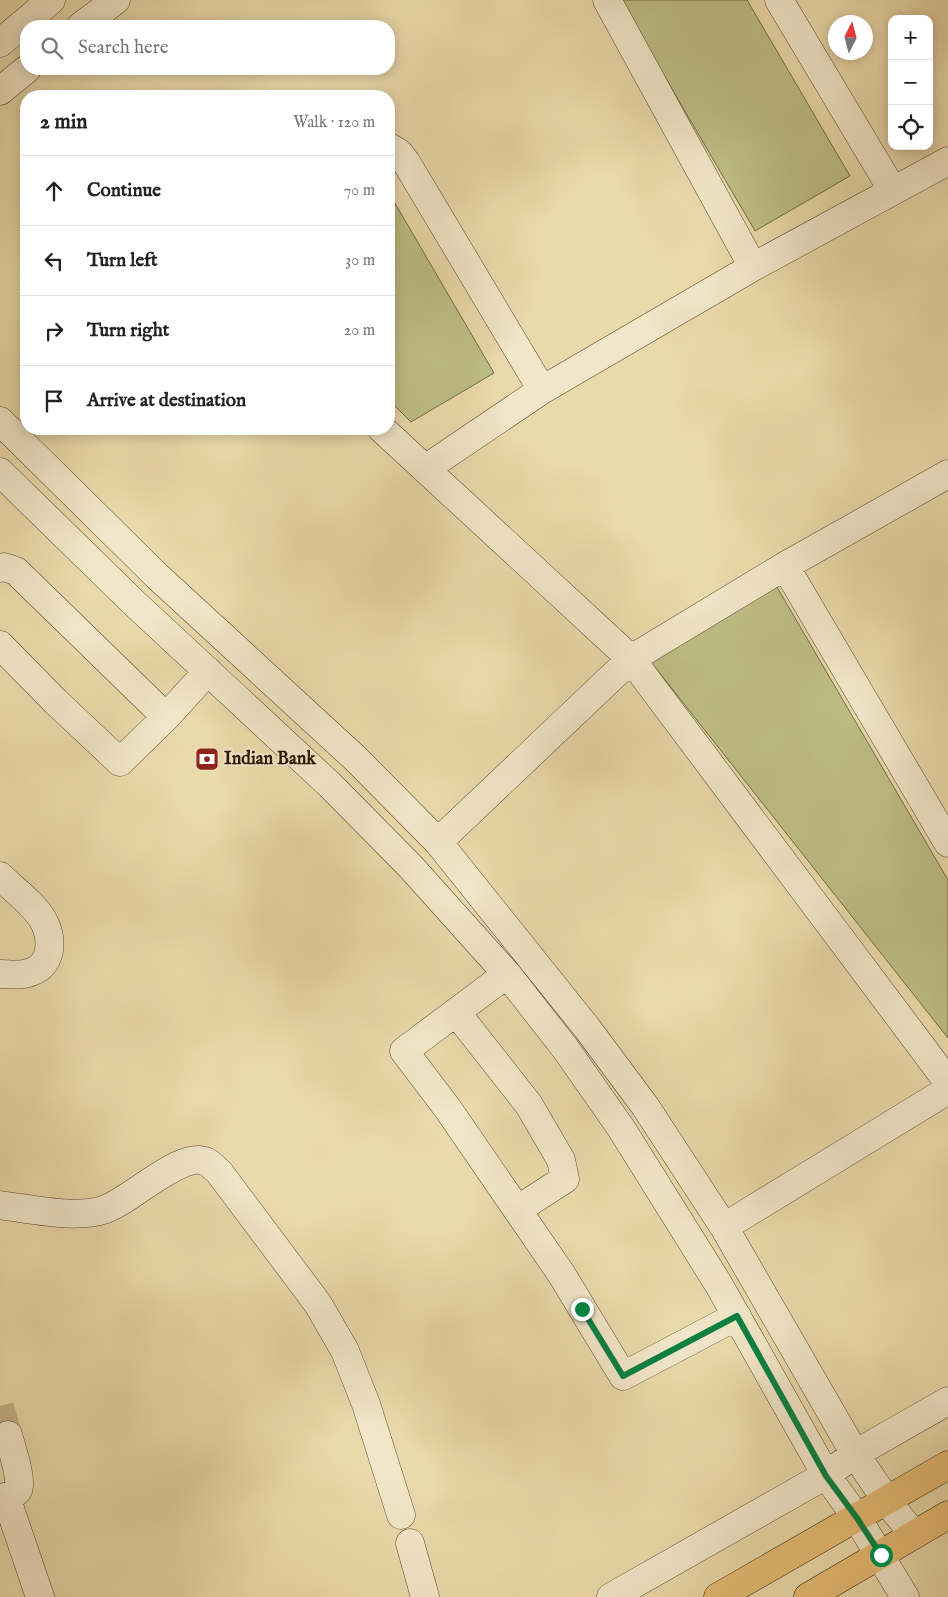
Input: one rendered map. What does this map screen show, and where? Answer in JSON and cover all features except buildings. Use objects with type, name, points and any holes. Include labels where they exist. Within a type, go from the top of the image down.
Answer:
[{"type":"main road","points":[[718,1597],[948,1465]]},
{"type":"main road","points":[[808,1597],[948,1515]]},
{"type":"street","points":[[89,20],[116,0]]},
{"type":"street","points":[[607,0],[753,267]]},
{"type":"street","points":[[779,0],[893,191]]},
{"type":"street","points":[[27,20],[49,2],[62,20]]},
{"type":"street","points":[[0,43],[20,26]]},
{"type":"street","points":[[0,91],[20,75]]},
{"type":"street","points":[[395,151],[406,162],[542,390]]},
{"type":"street","points":[[424,469],[542,390],[753,267],[948,160]]},
{"type":"street","points":[[23,435],[157,576],[356,759],[438,842],[587,1028],[645,1106],[724,1227],[855,1454],[887,1501],[914,1535]]},
{"type":"street","points":[[388,435],[631,658],[948,1082]]},
{"type":"street","points":[[0,472],[132,601],[330,784],[410,866],[507,974],[565,1048],[621,1128],[737,1316],[826,1476],[857,1518],[905,1597]]},
{"type":"street","points":[[438,842],[631,658],[785,566],[948,474]]},
{"type":"street","points":[[785,566],[948,843]]},
{"type":"street","points":[[0,568],[4,567],[16,571],[166,717]]},
{"type":"street","points":[[0,645],[56,702],[120,762],[208,672]]},
{"type":"street","points":[[0,876],[43,920],[48,931],[50,943],[49,955],[42,965],[30,973],[0,974]]},
{"type":"street","points":[[507,974],[404,1051],[448,1109],[562,1275],[623,1376],[737,1316]]},
{"type":"street","points":[[456,1012],[529,1105],[561,1160],[565,1179],[517,1210]]},
{"type":"street","points":[[724,1227],[948,1090]]},
{"type":"street","points":[[0,1205],[68,1213],[88,1213],[103,1210],[118,1205],[176,1165],[194,1159],[207,1162],[219,1172],[318,1304],[345,1351],[366,1404],[401,1515]]},
{"type":"street","points":[[611,1597],[826,1476],[855,1454],[948,1401]]},
{"type":"street","points":[[8,1435],[19,1481],[18,1489],[14,1494],[3,1498],[40,1597]]},
{"type":"street","points":[[410,1543],[425,1597]]},
{"type":"green space","points":[[620,0],[747,0],[850,176],[755,231]]},
{"type":"green space","points":[[395,203],[494,373],[411,422],[395,406]]},
{"type":"green space","points":[[774,582],[948,880],[948,1038],[643,652]]},
{"type":"tunnel","points":[[0,1406],[8,1435]]},
{"type":"place","name":"Indian Bank","points":[[207,759]]},
{"type":"route","points":[[582,1309],[623,1376],[737,1316],[826,1476],[881,1555]]}]
